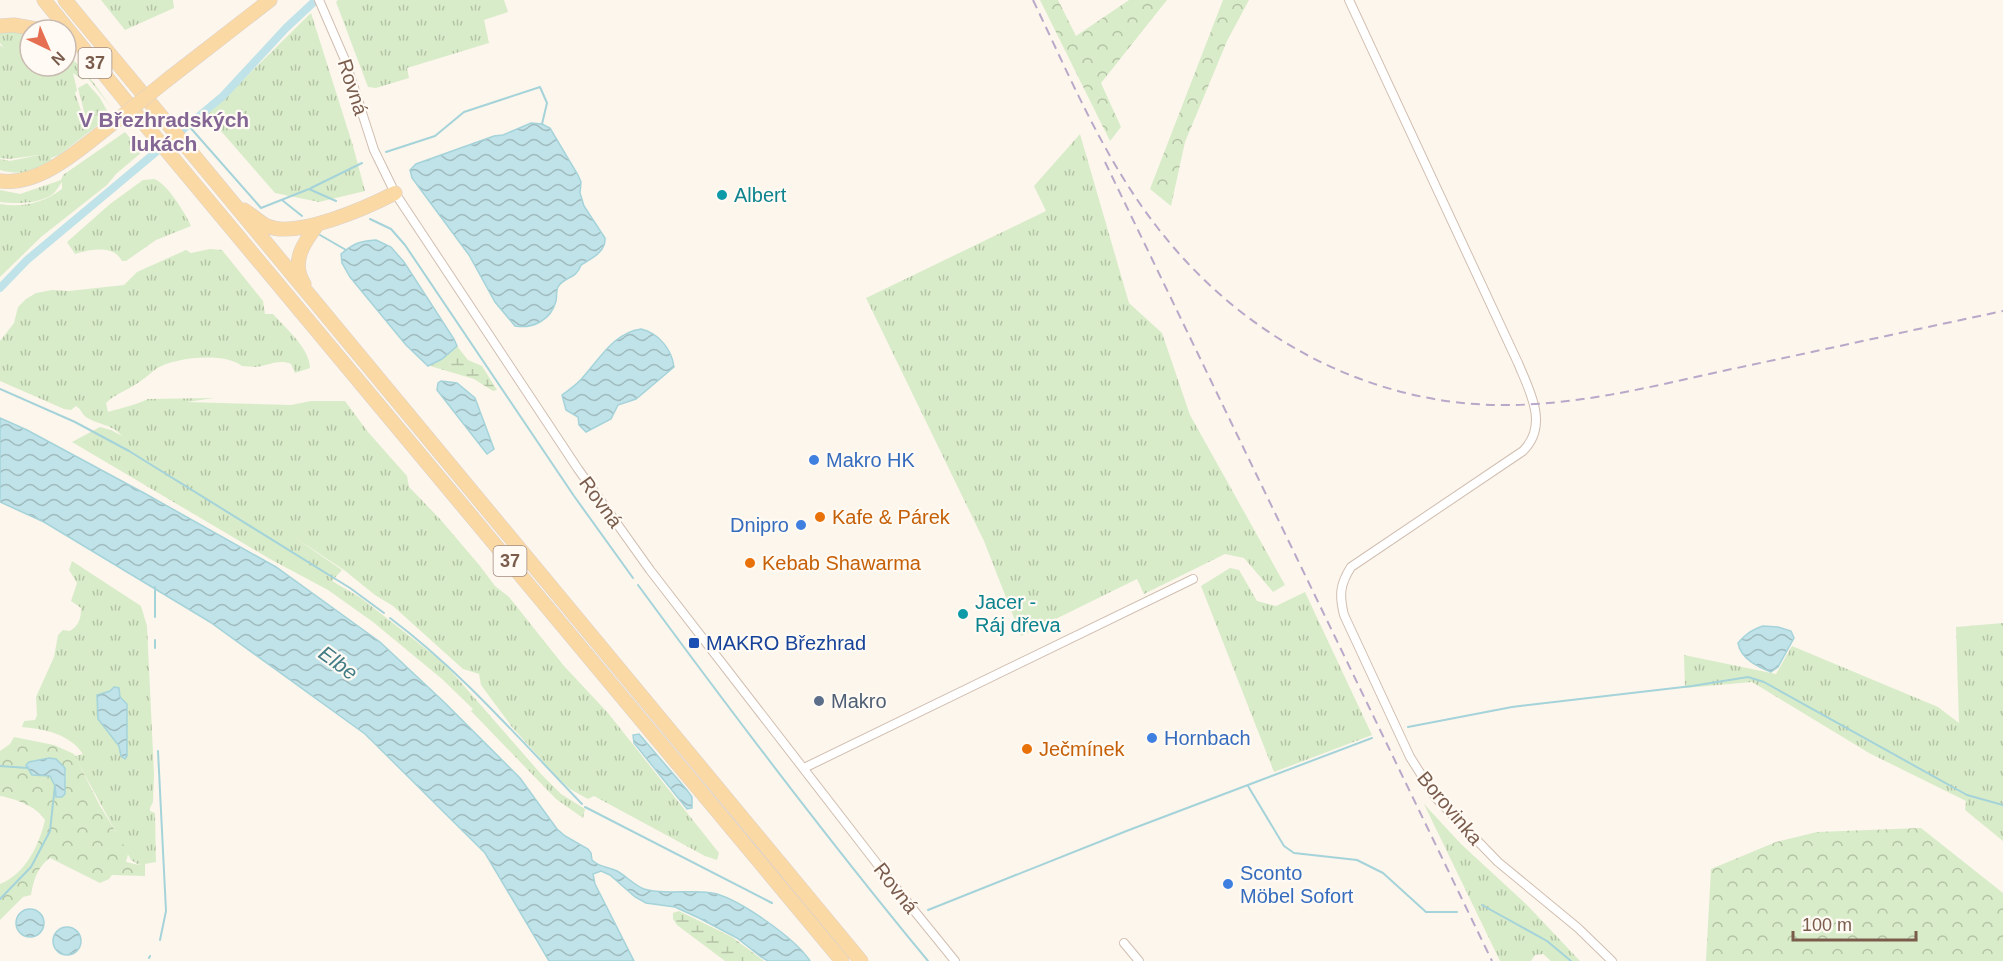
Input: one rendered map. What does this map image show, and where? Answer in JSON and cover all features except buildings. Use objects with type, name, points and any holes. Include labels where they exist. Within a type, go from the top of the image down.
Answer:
[{"type":"main road","name":"37","points":[[44,0],[176,162],[842,961]]},
{"type":"main road","name":"37","points":[[65,0],[861,961]]},
{"type":"main road","points":[[0,181],[15,182],[44,172],[116,121],[270,0]]},
{"type":"main road","points":[[0,26],[18,26]]},
{"type":"main road","points":[[78,53],[121,102],[147,127]]},
{"type":"main road","points":[[216,183],[242,208],[266,225],[277,228],[316,227],[395,193]]},
{"type":"main road","points":[[316,227],[303,244],[299,255],[298,271],[309,293],[336,328]]},
{"type":"street","name":"Borovinka","points":[[1349,0],[1518,363],[1531,396],[1537,429],[1533,440],[1523,451],[1351,567],[1340,587],[1340,602],[1346,621],[1410,757],[1430,789],[1460,825],[1498,862],[1578,928],[1612,961]]},
{"type":"street","name":"Rovná","points":[[321,3],[345,60],[374,150],[395,193],[578,469],[664,588],[896,889],[955,961]]},
{"type":"street","points":[[804,768],[1193,579]]},
{"type":"street","points":[[1124,943],[1139,961]]},
{"type":"green space","points":[[101,0],[173,0],[174,8],[125,30]]},
{"type":"green space","points":[[338,0],[504,0],[508,12],[484,20],[489,43],[407,68],[409,78],[376,88],[368,87],[336,2]]},
{"type":"green space","points":[[1040,0],[1058,0],[1076,36],[1129,0],[1167,0],[1101,83],[1121,127],[1110,141]]},
{"type":"green space","points":[[1223,0],[1249,0],[1227,41],[1185,142],[1171,206],[1150,189]]},
{"type":"green space","points":[[311,13],[365,191],[319,202],[275,193],[207,115]]},
{"type":"green space","points":[[0,32],[18,32],[18,78],[74,78],[77,90],[75,93],[84,119],[86,119],[78,88],[87,83],[100,98],[110,116],[59,155],[51,158],[52,161],[47,165],[34,171],[13,173],[0,170],[0,159],[10,161],[39,155],[0,158],[0,45],[4,48],[0,43]]},
{"type":"green space","points":[[78,65],[111,107],[87,77],[83,80],[78,76]]},
{"type":"green space","points":[[125,132],[142,152],[116,174],[107,185],[41,237],[0,277],[0,204],[25,205],[40,201],[48,198],[62,189],[62,182],[49,197],[28,202],[0,202],[0,190],[20,194],[61,180],[63,175]]},
{"type":"green space","points":[[1080,134],[1129,303],[1162,333],[1190,415],[1285,585],[1273,592],[1244,558],[1225,554],[1144,594],[1137,579],[1021,636],[984,541],[866,298],[1046,211],[1034,186]]},
{"type":"green space","points":[[154,179],[170,192],[191,226],[156,240],[126,261],[122,261],[113,252],[107,250],[75,254],[67,242],[110,204],[143,180]]},
{"type":"green space","points":[[210,249],[222,250],[263,301],[265,314],[273,314],[301,346],[309,360],[310,368],[295,373],[291,364],[282,362],[257,367],[242,366],[224,359],[187,359],[156,369],[112,398],[106,403],[108,412],[148,399],[214,398],[187,402],[291,405],[311,401],[345,401],[368,432],[407,476],[409,487],[440,519],[495,586],[509,597],[564,666],[608,713],[719,853],[717,860],[705,856],[594,796],[588,799],[570,789],[512,727],[481,685],[479,674],[463,669],[393,606],[344,570],[291,535],[342,570],[332,581],[361,598],[444,663],[541,774],[561,794],[585,809],[583,818],[556,799],[471,711],[473,709],[442,679],[373,622],[328,590],[270,559],[72,442],[100,427],[122,436],[114,429],[86,417],[76,406],[71,410],[64,409],[0,381],[0,341],[14,323],[18,307],[26,299],[36,293],[52,290],[69,291],[124,285],[137,272],[186,250],[191,253]]},
{"type":"green space","points":[[457,346],[468,360],[482,366],[497,390],[493,391],[474,379],[430,366]]},
{"type":"green space","points":[[72,561],[141,606],[147,626],[154,774],[153,802],[150,811],[155,813],[156,862],[139,865],[131,860],[75,756],[83,754],[78,747],[56,734],[22,727],[24,721],[35,720],[37,715],[36,697],[54,657],[58,635],[63,630],[73,629],[80,619],[81,608],[71,601],[77,583],[69,570]],"holes":[[[114,687],[120,697],[127,756],[121,756],[119,746],[98,719],[101,695]]]},
{"type":"green space","points":[[1230,568],[1239,570],[1257,601],[1276,606],[1305,592],[1372,735],[1274,772],[1201,586]]},
{"type":"green space","points":[[2003,623],[2003,841],[1965,810],[1966,801],[1869,753],[1752,682],[1685,688],[1684,655],[1776,674],[1792,646],[1938,707],[1959,723],[1956,627]]},
{"type":"green space","points":[[14,737],[54,745],[74,754],[99,804],[126,849],[128,854],[126,862],[139,865],[145,863],[145,876],[112,875],[100,883],[50,858],[37,874],[31,895],[23,897],[0,920],[0,884],[17,873],[30,858],[45,820],[25,804],[0,796],[0,751],[10,744]],"holes":[[[49,758],[56,760],[65,769],[66,774],[64,786],[56,797],[55,786],[50,776],[42,775],[29,762]]]},
{"type":"green space","points":[[1424,804],[1461,844],[1527,905],[1580,961],[1551,961],[1543,954],[1535,955],[1531,961],[1500,961]]},
{"type":"green space","points":[[1921,828],[2003,893],[2003,961],[1706,961],[1711,869],[1776,842],[1817,832]]},
{"type":"green space","points":[[679,911],[732,937],[764,961],[725,961],[677,925],[673,919],[673,913]]},
{"type":"water","points":[[531,123],[542,124],[550,128],[578,175],[584,206],[605,238],[605,243],[601,251],[581,265],[573,276],[563,281],[557,289],[554,308],[546,318],[522,327],[515,326],[495,302],[469,255],[412,178],[410,170],[416,164],[494,136],[503,135]]},
{"type":"water","points":[[376,240],[391,247],[404,262],[457,346],[442,359],[428,366],[406,345],[350,277],[342,263],[341,254],[350,247],[361,242]]},
{"type":"water","points":[[641,329],[653,334],[664,343],[671,354],[674,367],[636,399],[618,405],[611,419],[586,432],[579,425],[578,417],[566,410],[562,395],[579,382],[602,354],[623,335]]},
{"type":"water","points":[[441,381],[457,383],[475,398],[494,449],[487,454],[437,390],[438,383]]},
{"type":"water","name":"Elbe","points":[[0,418],[27,430],[144,493],[276,567],[380,642],[520,778],[557,829],[588,849],[592,860],[601,866],[617,871],[644,889],[661,892],[708,892],[728,898],[781,932],[810,961],[768,961],[737,938],[699,918],[675,907],[646,903],[635,897],[610,875],[601,871],[593,874],[595,884],[634,961],[549,961],[485,853],[365,734],[210,622],[44,522],[0,502]]},
{"type":"water","points":[[1763,626],[1791,631],[1794,638],[1778,667],[1771,672],[1746,658],[1738,643],[1749,633]]},
{"type":"water","points":[[114,687],[119,688],[120,697],[127,704],[127,756],[125,759],[121,756],[119,746],[98,719],[97,695],[110,691]]},
{"type":"water","points":[[639,734],[687,790],[692,797],[692,808],[687,809],[634,743],[633,735]]},
{"type":"water","points":[[56,759],[65,768],[65,794],[62,797],[56,797],[55,786],[50,776],[32,775],[26,765],[29,762]]},
{"type":"water","points":[[30,909],[40,913],[44,923],[40,933],[30,937],[20,933],[16,923],[20,913]]},
{"type":"water","points":[[67,927],[77,931],[81,941],[77,951],[67,955],[57,951],[53,941],[57,931]]},
{"type":"waterway","points":[[0,288],[27,260],[223,96],[286,28],[316,0]]},
{"type":"waterway","points":[[386,152],[435,136],[464,112],[540,87],[547,103],[542,124]]},
{"type":"waterway","points":[[188,125],[261,208],[309,189],[336,201]]},
{"type":"waterway","points":[[311,188],[362,163]]},
{"type":"waterway","points":[[282,200],[302,216]]},
{"type":"waterway","points":[[370,219],[391,229],[405,245],[574,496],[633,578]]},
{"type":"waterway","points":[[320,235],[346,250]]},
{"type":"waterway","points":[[0,389],[75,422],[129,451],[350,588],[384,613]]},
{"type":"waterway","points":[[638,585],[780,775],[928,961]]},
{"type":"waterway","points":[[155,587],[155,617]]},
{"type":"waterway","points":[[390,618],[466,683],[582,804]]},
{"type":"waterway","points":[[155,640],[155,648]]},
{"type":"waterway","points":[[1408,727],[1512,707],[1692,686],[1748,677],[1764,682],[1967,795],[2003,805]]},
{"type":"waterway","points":[[928,910],[1129,830],[1372,738]]},
{"type":"waterway","points":[[158,751],[166,911],[160,940]]},
{"type":"waterway","points":[[0,766],[28,768]]},
{"type":"waterway","points":[[0,899],[31,867],[50,831],[55,785]]},
{"type":"waterway","points":[[1248,786],[1284,846],[1294,853],[1357,860],[1383,873],[1426,912],[1457,912]]},
{"type":"waterway","points":[[585,807],[772,903]]},
{"type":"waterway","points":[[1482,905],[1547,941],[1571,961]]},
{"type":"railway","points":[[1033,0],[1089,117],[1120,174],[1157,227],[1193,269],[1233,306],[1277,337],[1324,364],[1374,384],[1426,397],[1480,404],[1560,402],[1634,390],[2003,311]]},
{"type":"railway","points":[[1105,162],[1492,961]]},
{"type":"place","name":"Albert","points":[[722,195]]},
{"type":"place","name":"Makro HK","points":[[814,460]]},
{"type":"place","name":"Kafe & Párek","points":[[820,517]]},
{"type":"place","name":"Dnipro","points":[[801,525]]},
{"type":"place","name":"Kebab Shawarma","points":[[750,563]]},
{"type":"place","name":"Jacer - Ráj dřeva","points":[[963,614]]},
{"type":"place","name":"MAKRO Březhrad","points":[[694,643]]},
{"type":"place","name":"Makro","points":[[819,701]]},
{"type":"place","name":"Hornbach","points":[[1152,738]]},
{"type":"place","name":"Ječmínek","points":[[1027,749]]},
{"type":"place","name":"Sconto Möbel Sofort","points":[[1228,884]]},
{"type":"district","name":"V Březhradských lukách","points":[[164,132]]}]
